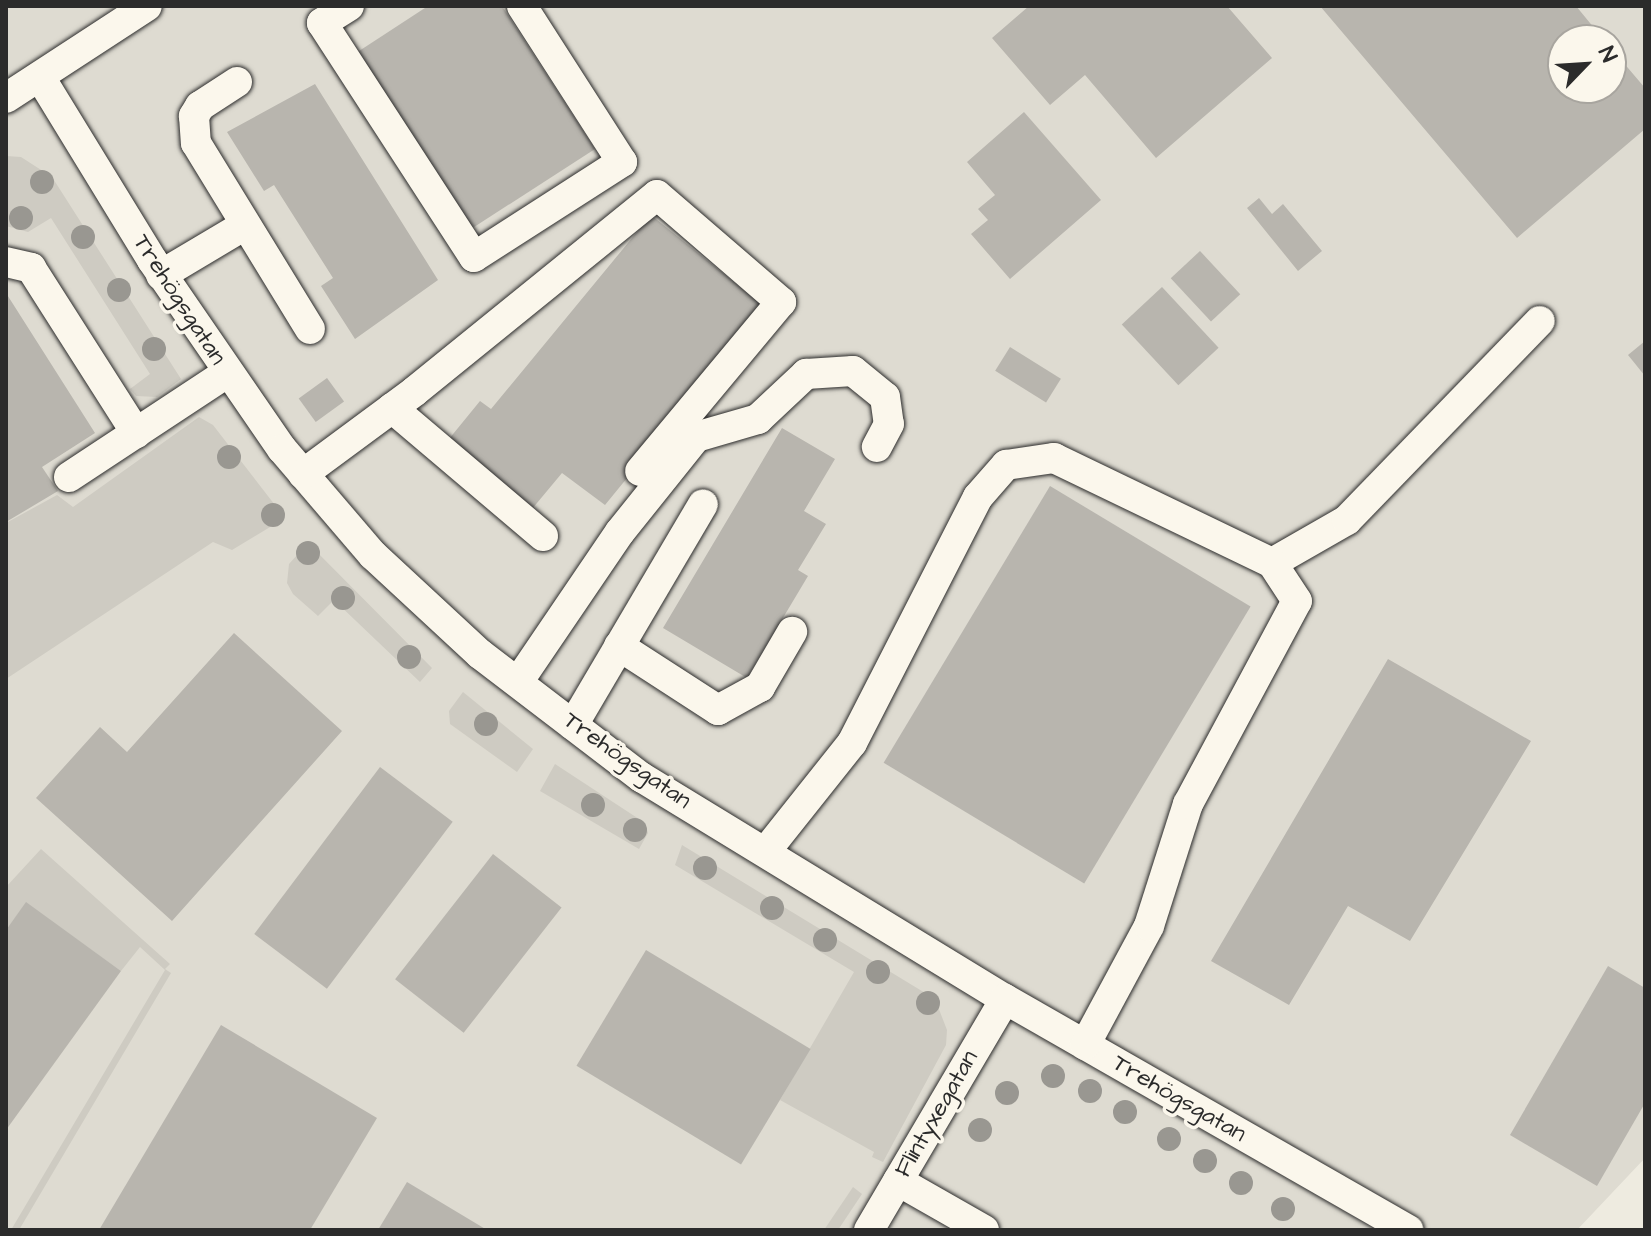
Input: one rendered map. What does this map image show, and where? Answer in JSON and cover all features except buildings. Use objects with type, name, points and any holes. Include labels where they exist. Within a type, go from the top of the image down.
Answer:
[{"type":"street","points":[[6,98],[147,6]]},
{"type":"street","points":[[349,6],[322,23],[474,257],[622,162],[522,6]]},
{"type":"street","name":"Trehögsgatan","points":[[40,77],[161,275],[227,373],[303,474],[373,555],[518,682],[641,777],[1005,999],[1408,1230]]},
{"type":"street","points":[[237,82],[200,106],[194,130],[201,154],[310,329]]},
{"type":"street","points":[[303,474],[392,408],[657,195],[781,302],[640,471]]},
{"type":"street","points":[[161,275],[245,225]]},
{"type":"street","points":[[6,262],[31,268],[136,433]]},
{"type":"street","points":[[1272,563],[1347,520],[1540,321]]},
{"type":"street","points":[[518,682],[620,532],[696,437],[758,419],[806,374],[853,371],[885,397],[889,424],[877,447]]},
{"type":"street","points":[[69,477],[227,373]]},
{"type":"street","points":[[392,408],[543,536]]},
{"type":"street","points":[[766,851],[852,743],[978,497],[1006,465],[1054,458],[1272,563],[1297,601],[1188,804],[1149,926],[1085,1045]]},
{"type":"street","points":[[573,725],[703,504]]},
{"type":"street","points":[[619,646],[718,710],[760,687],[792,632]]},
{"type":"street","name":"Flintyxegatan","points":[[869,1230],[1005,999]]},
{"type":"street","points":[[898,1181],[984,1230]]},
{"type":"shaded area","points":[[6,6],[1645,6],[1645,1158],[1577,1230],[6,1230]]},
{"type":"shaded area","points":[[6,156],[21,157],[52,177],[181,379],[157,397],[136,396],[130,389],[150,374],[51,218],[28,232],[6,226]]},
{"type":"shaded area","points":[[199,417],[213,425],[285,518],[232,550],[213,542],[6,679],[6,523],[57,495],[73,507]]},
{"type":"shaded area","points":[[308,543],[432,668],[420,682],[334,600],[318,616],[293,594],[287,583],[289,564]]},
{"type":"shaded area","points":[[463,692],[533,749],[517,772],[450,724],[449,711]]},
{"type":"shaded area","points":[[555,764],[645,823],[648,833],[639,849],[540,791]]},
{"type":"shaded area","points":[[682,845],[935,999],[947,1030],[946,1045],[883,1162],[872,1157],[874,1152],[780,1100],[854,972],[675,865]]},
{"type":"shaded area","points":[[41,849],[170,964],[165,969],[171,973],[19,1230],[11,1230],[165,970],[140,947],[121,971],[26,903],[6,930],[6,887]]},
{"type":"shaded area","points":[[853,1187],[862,1194],[838,1230],[824,1230]]}]
